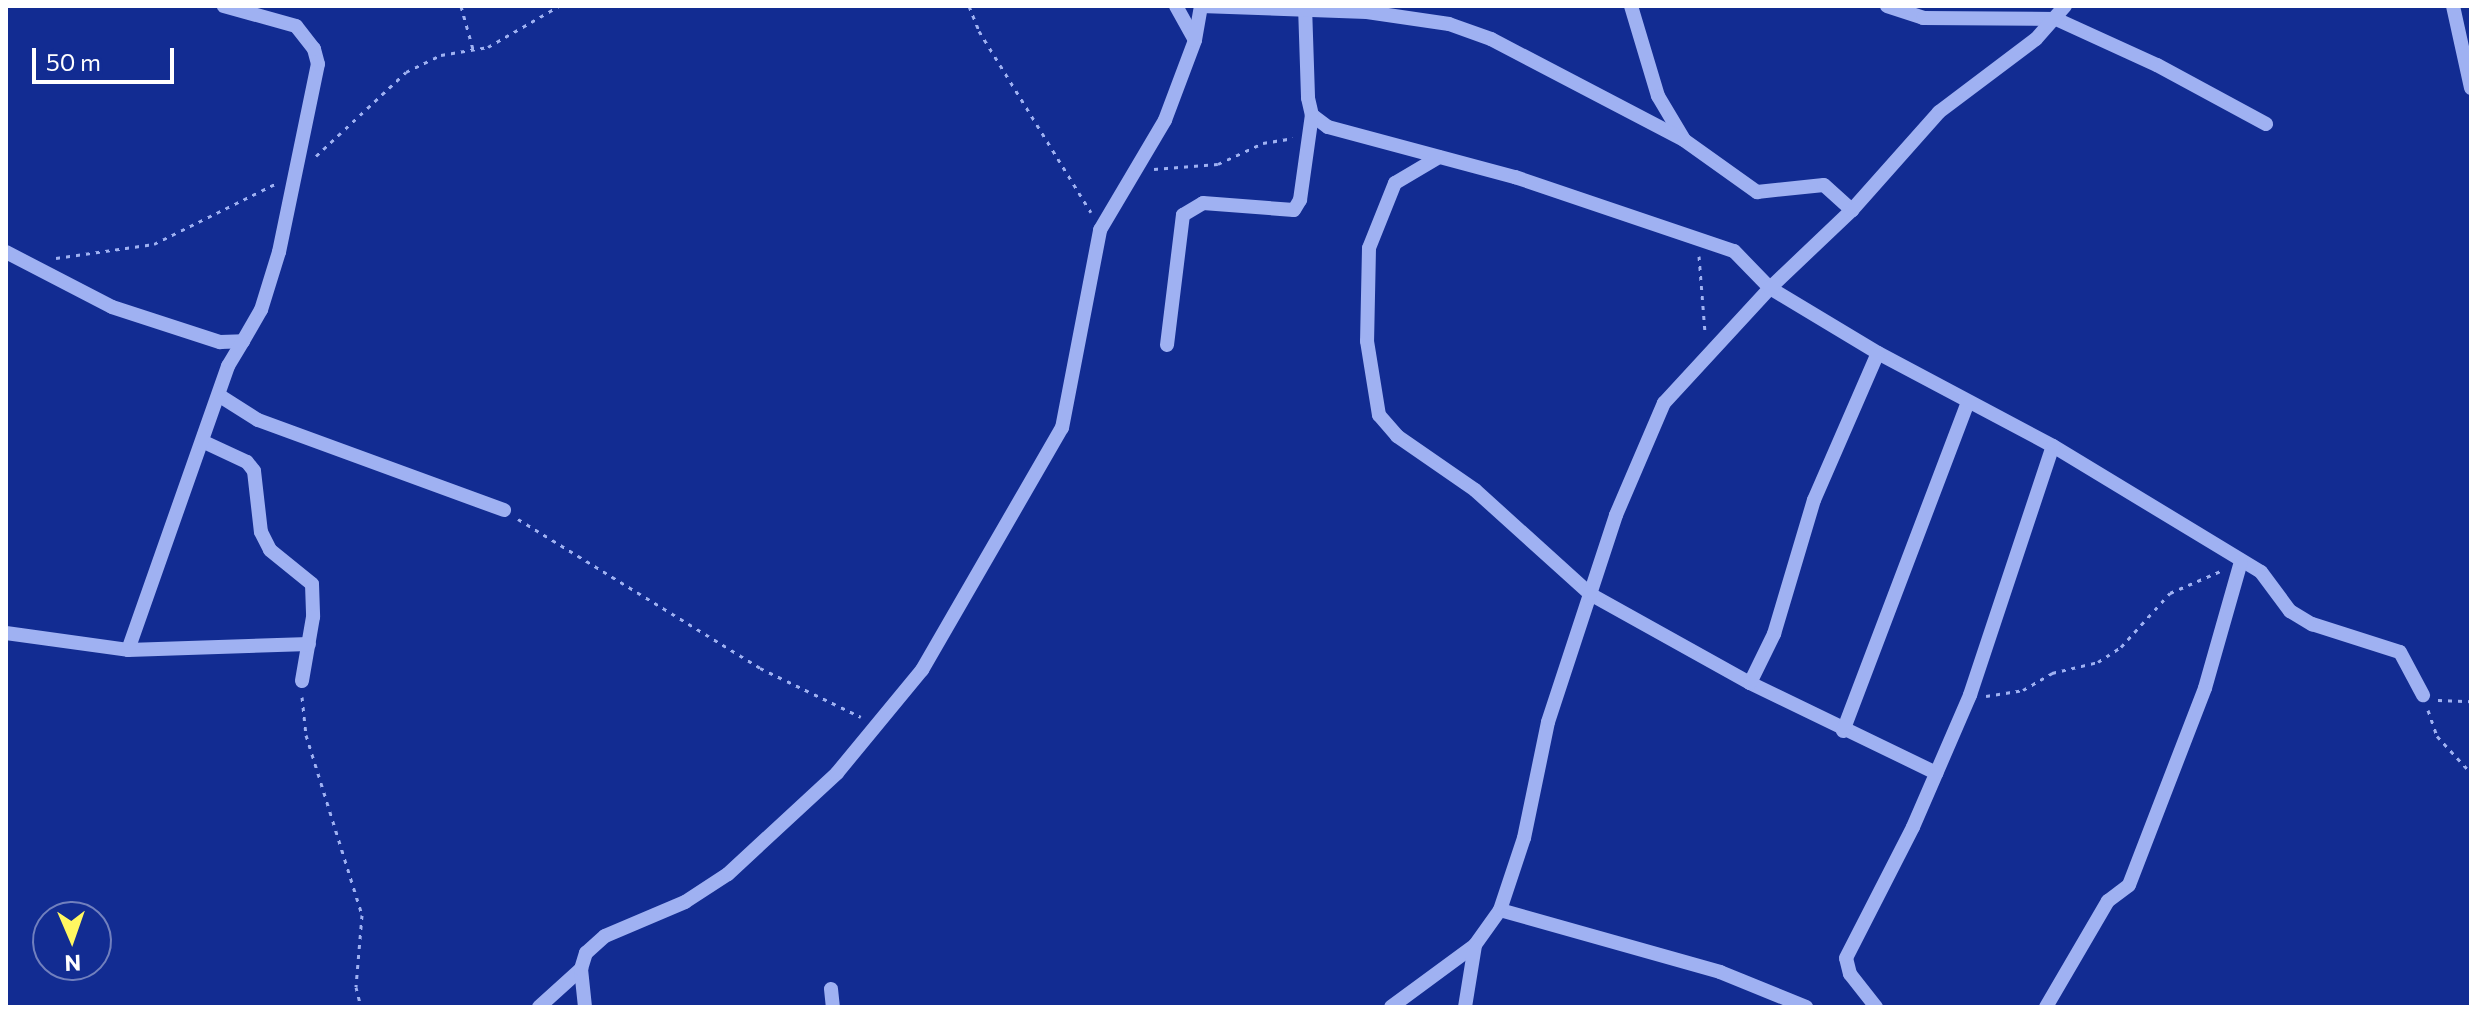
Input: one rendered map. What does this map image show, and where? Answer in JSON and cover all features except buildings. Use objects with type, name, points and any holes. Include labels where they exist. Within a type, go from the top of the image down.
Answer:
[{"type":"street","points":[[128,650],[204,442],[228,366],[261,310],[300,170],[318,64],[307,35],[283,14],[224,6]]},
{"type":"street","points":[[1176,6],[1195,40]]},
{"type":"street","points":[[585,1007],[581,969],[586,953],[605,936],[685,902],[728,874],[837,773],[879,726],[922,670],[1062,428],[1100,230],[1165,120],[1195,40],[1201,6],[1367,12],[1449,24],[1491,39],[1684,140],[1757,192],[1824,185],[1852,210]]},
{"type":"street","points":[[1631,6],[1658,96],[1684,140]]},
{"type":"street","points":[[1887,6],[1923,18],[2056,19],[2157,65],[2266,124]]},
{"type":"street","points":[[1391,1007],[1475,945],[1500,910],[1524,838],[1538,756],[1590,594],[1646,437],[1664,403],[1770,288],[1852,210],[1939,112],[2056,19],[2065,6]]},
{"type":"street","points":[[2453,6],[2471,88]]},
{"type":"street","points":[[1167,345],[1183,215],[1203,203],[1294,210],[1300,200],[1312,115],[1305,8]]},
{"type":"street","points":[[1312,115],[1328,127],[1439,157],[1734,251],[1770,288],[1878,353],[2053,446],[2261,572],[2290,611],[2312,624],[2400,652],[2423,695]]},
{"type":"street","points":[[1439,157],[1395,183],[1369,248],[1367,341],[1379,415],[1397,436],[1475,490],[1590,594],[1750,683],[1843,731],[1936,773]]},
{"type":"street","points":[[6,252],[112,307],[220,342],[243,341]]},
{"type":"street","points":[[1750,683],[1774,634],[1814,500],[1878,353]]},
{"type":"street","points":[[220,396],[258,420],[504,510]]},
{"type":"street","points":[[1843,731],[1968,402]]},
{"type":"street","points":[[204,442],[231,451],[254,471],[261,532],[281,562],[312,584],[309,644],[302,681]]},
{"type":"street","points":[[1876,1007],[1850,974],[1846,958],[1936,773],[1970,695],[2053,446]]},
{"type":"street","points":[[2046,1007],[2108,901],[2129,885],[2205,688],[2241,562]]},
{"type":"street","points":[[6,633],[128,650],[309,644]]},
{"type":"street","points":[[1500,910],[1720,972],[1806,1007]]},
{"type":"street","points":[[1465,1007],[1475,945]]},
{"type":"street","points":[[539,1007],[581,969]]},
{"type":"street","points":[[831,989],[833,1007]]},
{"type":"path","points":[[461,6],[473,50]]},
{"type":"path","points":[[35,265],[154,244],[300,170],[406,72],[441,55],[473,50],[511,36],[559,6]]},
{"type":"path","points":[[969,6],[979,31],[1100,230]]},
{"type":"path","points":[[1133,174],[1218,164],[1263,143],[1309,139]]},
{"type":"path","points":[[1695,237],[1706,306],[1705,355]]},
{"type":"path","points":[[504,510],[760,668],[879,726]]},
{"type":"path","points":[[1970,695],[2023,690],[2052,673],[2098,662],[2121,647],[2170,593],[2241,562]]},
{"type":"path","points":[[302,681],[306,735],[362,915],[356,987],[361,1007]]},
{"type":"path","points":[[2423,695],[2440,701],[2471,701]]},
{"type":"path","points":[[2423,695],[2437,736],[2471,773]]}]
